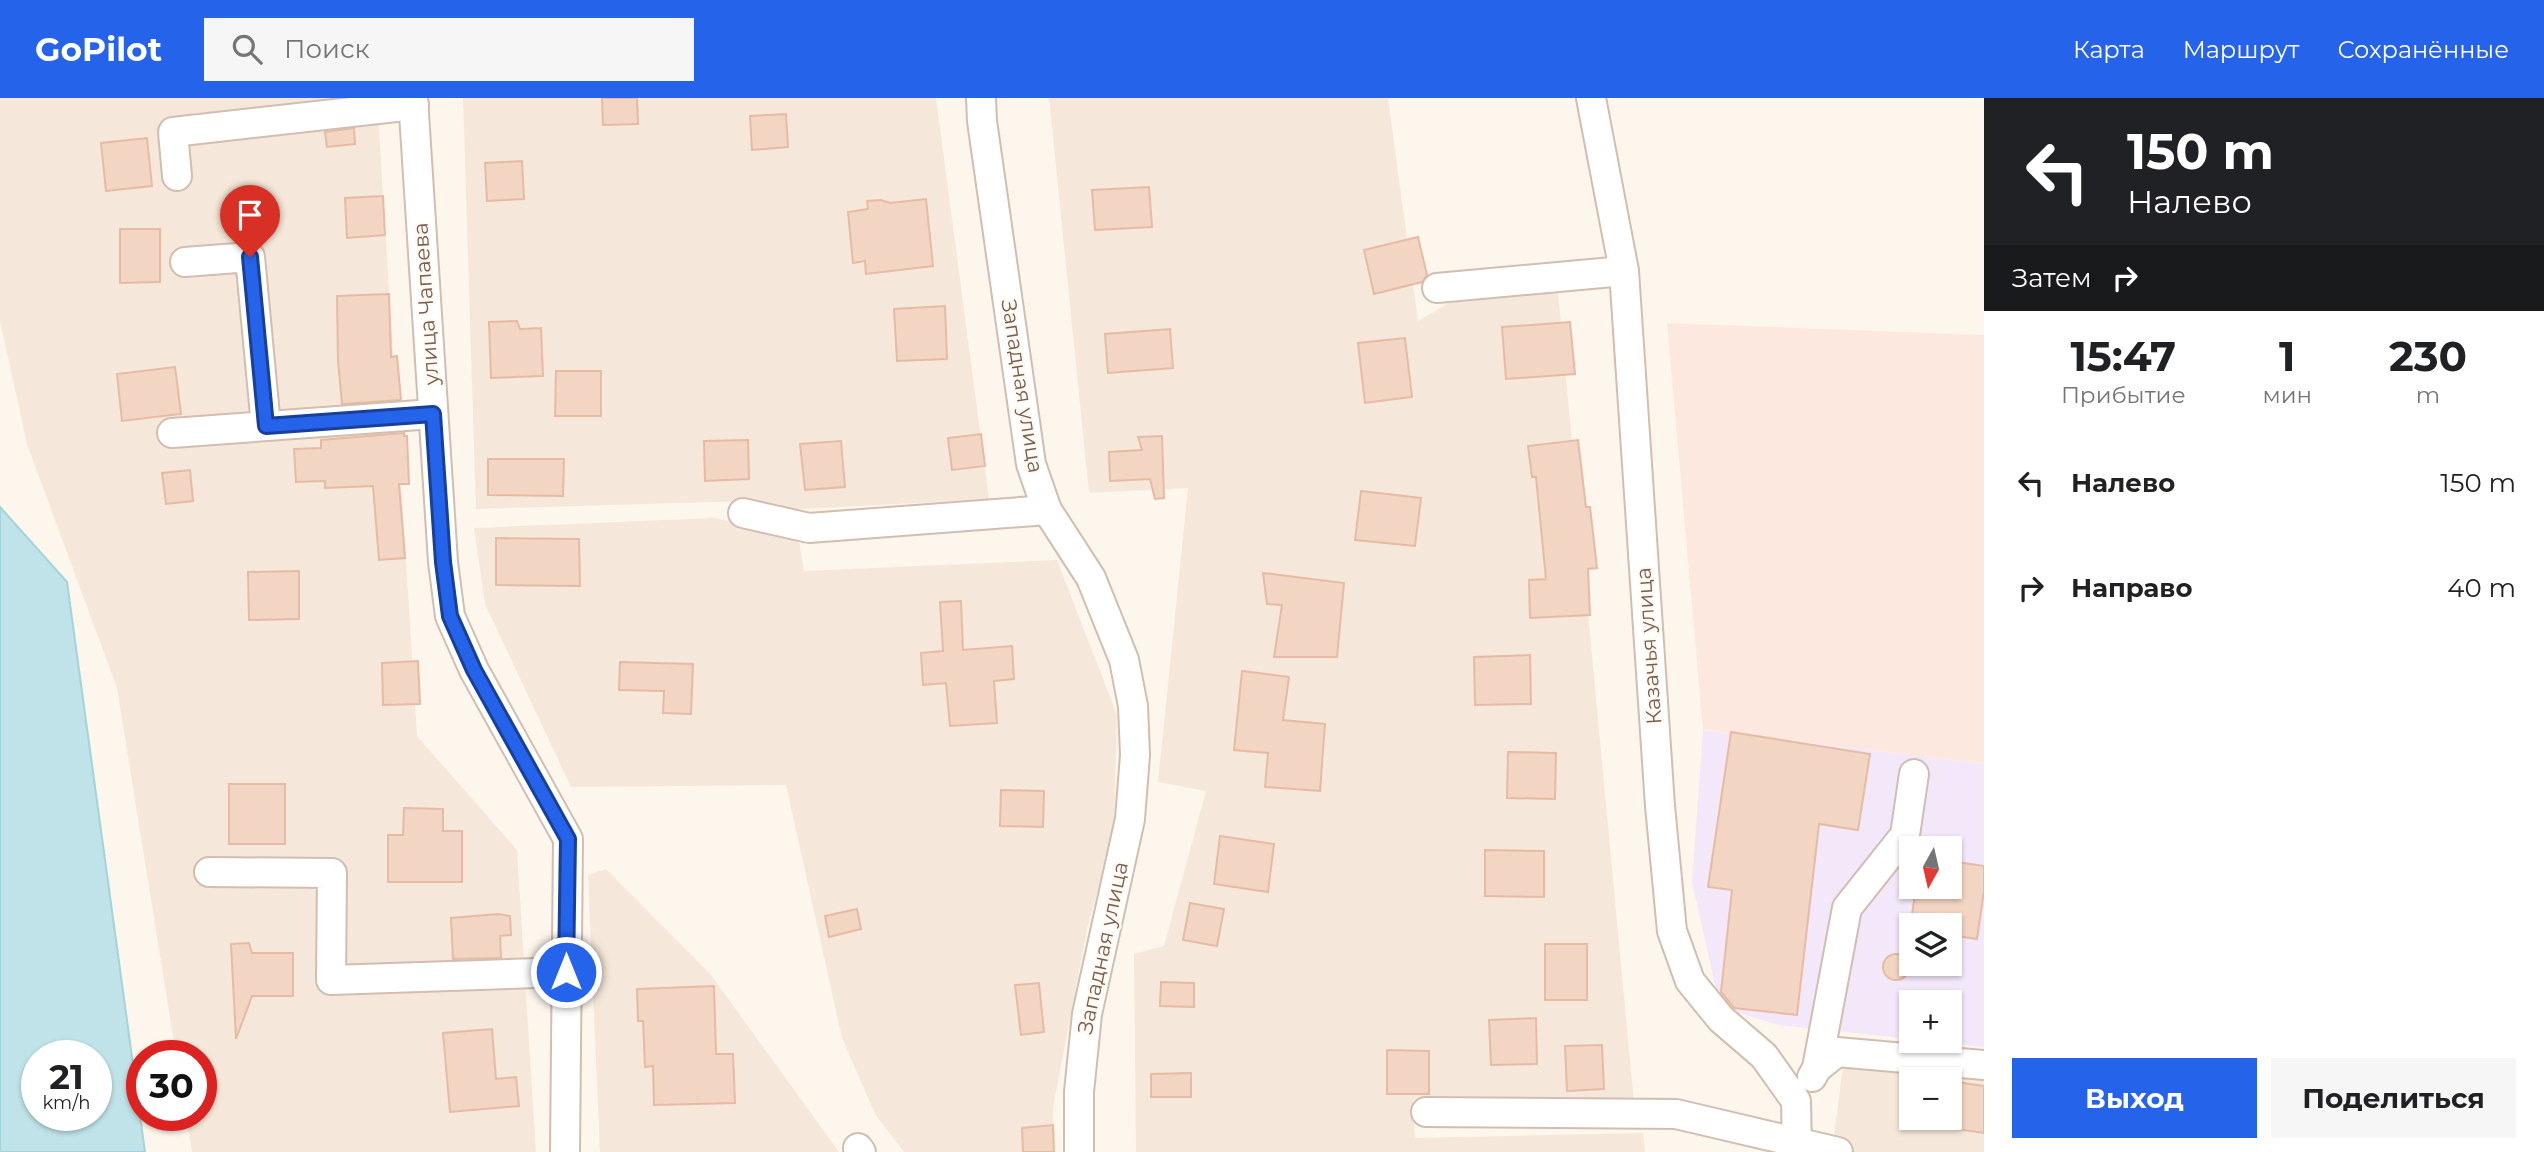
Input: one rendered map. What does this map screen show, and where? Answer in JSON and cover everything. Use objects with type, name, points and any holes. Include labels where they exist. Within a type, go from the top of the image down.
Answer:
[{"type":"street","name":"Западная улица","points":[[981,98],[982,121],[1031,464],[1047,510],[1091,578],[1124,660],[1132,706],[1135,755],[1127,832],[1087,1014],[1079,1092],[1079,1152]]},
{"type":"street","name":"Казачья улица","points":[[1591,98],[1624,271],[1660,806],[1672,932],[1690,981],[1721,1019],[1764,1056],[1796,1101]]},
{"type":"street","points":[[177,176],[173,132],[414,102]]},
{"type":"street","name":"улица Чапаева","points":[[414,102],[443,562],[450,616],[474,670],[568,839],[565,1152]]},
{"type":"street","points":[[185,262],[250,257],[266,426]]},
{"type":"street","points":[[1437,288],[1624,271]]},
{"type":"street","points":[[172,433],[433,414]]},
{"type":"street","points":[[743,513],[809,528],[1047,510]]},
{"type":"street","points":[[1817,1068],[1847,908],[1905,835],[1914,775]]},
{"type":"street","points":[[209,872],[332,873],[331,980],[566,972]]},
{"type":"street","points":[[1798,1147],[1796,1101],[1817,1068],[1837,1052],[1984,1065]]},
{"type":"street","points":[[1426,1112],[1676,1114],[1798,1147],[1838,1152]]},
{"type":"shaded area","points":[[0,98],[377,98],[417,736],[517,850],[536,1152],[192,1152],[189,1131],[217,1131],[217,1040],[174,1040],[117,688],[27,444],[0,321]]},
{"type":"shaded area","points":[[463,98],[936,98],[989,499],[785,510],[751,501],[476,509]]},
{"type":"shaded area","points":[[1049,98],[1388,98],[1418,321],[1468,292],[1557,282],[1634,1103],[1413,1099],[1415,1138],[1643,1133],[1645,1152],[1136,1152],[1134,954],[1164,946],[1206,791],[1158,782],[1188,488],[1089,493]]},
{"type":"shaded area","points":[[1667,323],[1984,335],[1984,764],[1703,730]]},
{"type":"shaded area","points":[[714,518],[798,534],[804,571],[1057,560],[1117,715],[1114,830],[1087,929],[1053,1108],[1054,1152],[904,1152],[875,1114],[842,1038],[786,785],[571,787],[485,604],[474,528]]},
{"type":"shaded area","points":[[1703,730],[1984,764],[1984,1047],[1962,1044],[1962,990],[1899,990],[1899,1038],[1778,1025],[1720,1007],[1692,882]]},
{"type":"shaded area","points":[[606,869],[711,975],[839,1152],[600,1152],[588,875]]},
{"type":"shaded area","points":[[1846,1042],[1899,1049],[1899,1053],[1930,1053],[1984,1060],[1984,1152],[1832,1152]]},
{"type":"water","points":[[0,507],[67,582],[130,1040],[126,1040],[126,1131],[142,1131],[145,1152],[0,1152]]},
{"type":"building","points":[[602,98],[637,98],[638,124],[603,125]]},
{"type":"building","points":[[786,114],[788,147],[752,150],[750,116]]},
{"type":"building","points":[[354,128],[355,144],[327,147],[325,132]]},
{"type":"building","points":[[147,138],[152,186],[106,191],[101,143]]},
{"type":"building","points":[[522,161],[524,199],[487,201],[485,163]]},
{"type":"building","points":[[1149,187],[1152,227],[1095,230],[1092,190]]},
{"type":"building","points":[[383,196],[385,235],[347,238],[345,198]]},
{"type":"building","points":[[926,199],[933,266],[866,274],[865,261],[853,263],[848,212],[868,209],[867,201],[881,200],[890,203]]},
{"type":"building","points":[[120,229],[160,229],[160,282],[120,283]]},
{"type":"building","points":[[1418,237],[1427,275],[1422,282],[1374,294],[1364,250]]},
{"type":"building","points":[[389,294],[391,357],[397,356],[401,400],[342,404],[337,296]]},
{"type":"building","points":[[945,306],[947,359],[897,361],[894,309]]},
{"type":"building","points":[[517,321],[520,329],[541,328],[543,376],[491,378],[489,322]]},
{"type":"building","points":[[1570,322],[1575,374],[1506,379],[1502,327]]},
{"type":"building","points":[[1170,329],[1173,368],[1108,373],[1105,334]]},
{"type":"building","points":[[1405,338],[1412,397],[1365,403],[1358,343]]},
{"type":"building","points":[[175,367],[181,414],[122,421],[117,374]]},
{"type":"building","points":[[556,371],[601,371],[601,416],[555,416]]},
{"type":"building","points":[[404,433],[404,436],[407,436],[409,484],[399,484],[405,558],[379,560],[373,486],[325,488],[325,481],[296,482],[294,449],[321,448],[321,440]]},
{"type":"building","points":[[981,434],[985,466],[952,470],[948,438]]},
{"type":"building","points":[[1162,436],[1164,498],[1155,499],[1150,479],[1110,481],[1109,452],[1142,450],[1138,437]]},
{"type":"building","points":[[748,440],[749,479],[705,481],[704,441]]},
{"type":"building","points":[[1578,440],[1597,568],[1588,569],[1590,615],[1530,618],[1529,580],[1546,579],[1536,477],[1532,477],[1528,446]]},
{"type":"building","points":[[841,441],[845,487],[805,490],[800,444]]},
{"type":"building","points":[[488,459],[564,459],[563,496],[488,495]]},
{"type":"building","points":[[190,470],[193,501],[166,504],[162,473]]},
{"type":"building","points":[[1361,491],[1421,498],[1415,546],[1355,540]]},
{"type":"building","points":[[496,538],[579,539],[580,586],[496,585]]},
{"type":"building","points":[[299,571],[299,619],[249,620],[248,572]]},
{"type":"building","points":[[1263,573],[1344,583],[1337,657],[1274,657],[1282,605],[1267,604]]},
{"type":"building","points":[[961,601],[963,650],[1012,646],[1014,679],[994,681],[997,723],[950,726],[946,683],[923,685],[921,653],[943,651],[940,602]]},
{"type":"building","points":[[1530,655],[1531,704],[1475,705],[1474,657]]},
{"type":"building","points":[[418,661],[420,704],[383,705],[382,663]]},
{"type":"building","points":[[620,662],[693,664],[691,714],[663,713],[664,691],[619,690]]},
{"type":"building","points":[[1242,671],[1289,677],[1283,720],[1325,724],[1320,791],[1265,787],[1268,753],[1234,750]]},
{"type":"building","points":[[1731,732],[1870,754],[1858,830],[1819,824],[1797,1015],[1734,1008],[1721,992],[1732,890],[1708,887]]},
{"type":"building","points":[[1508,752],[1556,753],[1555,799],[1507,798]]},
{"type":"building","points":[[229,784],[285,784],[285,844],[229,844]]},
{"type":"building","points":[[1001,790],[1044,791],[1043,827],[1000,826]]},
{"type":"building","points":[[404,808],[443,809],[443,831],[462,831],[462,882],[388,882],[388,835],[403,835]]},
{"type":"building","points":[[1220,836],[1274,844],[1268,892],[1214,884]]},
{"type":"building","points":[[1485,850],[1544,851],[1544,897],[1485,896]]},
{"type":"building","points":[[1962,863],[1984,866],[1984,891],[1977,939],[1962,937],[1962,913],[1912,913],[1914,900],[1962,900]]},
{"type":"building","points":[[1190,903],[1224,909],[1217,946],[1183,940]]},
{"type":"building","points":[[857,909],[861,929],[829,937],[825,916]]},
{"type":"building","points":[[498,914],[510,916],[511,935],[500,936],[501,958],[453,959],[451,918]]},
{"type":"building","points":[[249,943],[252,953],[293,953],[293,996],[252,996],[236,1039],[231,944]]},
{"type":"building","points":[[1545,944],[1587,944],[1587,1000],[1545,1000]]},
{"type":"building","points":[[1899,955],[1899,976],[1905,976],[1896,980],[1887,976],[1883,967],[1887,958]]},
{"type":"building","points":[[1161,982],[1194,983],[1194,1007],[1160,1006]]},
{"type":"building","points":[[1039,983],[1044,1032],[1021,1035],[1015,985]]},
{"type":"building","points":[[714,986],[716,1054],[733,1054],[735,1103],[654,1105],[653,1066],[645,1067],[643,1021],[638,1021],[637,989]]},
{"type":"building","points":[[1536,1018],[1537,1064],[1491,1065],[1489,1020]]},
{"type":"building","points":[[492,1029],[496,1079],[516,1077],[519,1106],[450,1112],[443,1033]]},
{"type":"building","points":[[1602,1045],[1604,1089],[1567,1091],[1565,1046]]},
{"type":"building","points":[[1387,1050],[1429,1051],[1429,1094],[1387,1094]]},
{"type":"building","points":[[1191,1073],[1191,1097],[1151,1097],[1151,1074]]},
{"type":"building","points":[[1962,1083],[1984,1086],[1984,1133],[1962,1130]]},
{"type":"building","points":[[1053,1125],[1054,1152],[1023,1152],[1022,1128]]},
{"type":"route","points":[[250,257],[266,426],[433,414],[443,562],[450,616],[474,670],[568,839],[566,972]]}]
